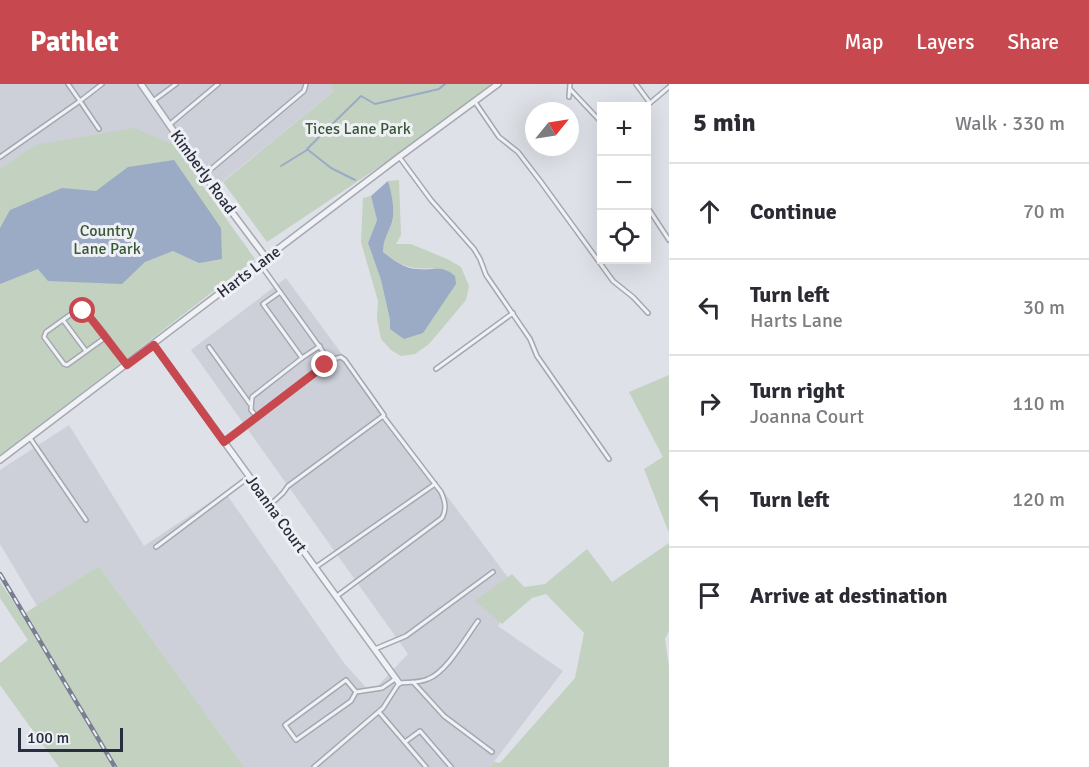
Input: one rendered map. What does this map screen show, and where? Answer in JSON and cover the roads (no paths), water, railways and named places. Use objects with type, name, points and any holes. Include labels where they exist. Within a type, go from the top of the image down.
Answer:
[{"type":"street","name":"Kimberly Road","points":[[141,84],[204,175],[267,259]]},
{"type":"street","name":"Harts Lane","points":[[0,460],[267,259],[399,156],[498,84]]},
{"type":"street","name":"Joanna Court","points":[[154,345],[397,681]]},
{"type":"lane","points":[[68,84],[99,129]]},
{"type":"lane","points":[[0,157],[102,84]]},
{"type":"lane","points":[[153,101],[176,84]]},
{"type":"lane","points":[[169,125],[218,84]]},
{"type":"lane","points":[[204,175],[304,91],[306,84]]},
{"type":"lane","points":[[636,84],[650,103],[669,87]]},
{"type":"lane","points":[[569,97],[570,86]]},
{"type":"lane","points":[[570,86],[597,117]]},
{"type":"lane","points":[[474,101],[500,137],[518,152],[613,281],[648,313]]},
{"type":"lane","points":[[399,156],[431,200],[474,249],[486,274],[530,339],[537,356],[609,459]]},
{"type":"lane","points":[[649,210],[669,240]]},
{"type":"lane","points":[[260,264],[329,360]]},
{"type":"lane","points":[[280,292],[264,304],[302,358]]},
{"type":"lane","points":[[106,337],[67,365],[44,337],[46,332],[74,312],[83,311],[89,316],[106,337],[127,365]]},
{"type":"lane","points":[[436,369],[513,313]]},
{"type":"lane","points":[[63,320],[86,351]]},
{"type":"lane","points":[[250,404],[252,397],[320,346]]},
{"type":"lane","points":[[209,347],[257,417]]},
{"type":"lane","points":[[224,442],[329,360],[341,357],[435,484],[445,504],[442,518],[335,597]]},
{"type":"lane","points":[[270,506],[288,486],[384,416]]},
{"type":"lane","points":[[30,438],[86,520]]},
{"type":"lane","points":[[156,547],[249,477]]},
{"type":"lane","points":[[314,568],[435,484]]},
{"type":"lane","points":[[373,650],[406,636],[493,572]]},
{"type":"lane","points":[[356,692],[382,688],[397,681],[413,682],[431,678],[444,667],[478,621]]},
{"type":"lane","points":[[346,680],[356,692],[351,701],[296,740],[285,725],[346,680]]},
{"type":"lane","points":[[314,767],[379,712],[397,681]]},
{"type":"lane","points":[[413,682],[444,716],[492,752]]},
{"type":"lane","points":[[379,712],[426,767]]},
{"type":"lane","points":[[405,742],[420,731],[451,767]]},
{"type":"water","points":[[174,160],[221,228],[222,259],[199,263],[173,251],[145,262],[122,284],[48,281],[38,269],[0,284],[0,228],[10,210],[62,188],[96,191],[128,167]]},
{"type":"water","points":[[388,181],[393,214],[384,241],[383,252],[404,266],[446,270],[455,276],[456,284],[423,333],[404,339],[390,329],[381,280],[368,243],[377,220],[371,196]]},
{"type":"waterway","points":[[355,180],[331,168],[307,149],[361,96],[375,104],[439,89],[445,84]]},
{"type":"waterway","points":[[281,166],[307,150]]},
{"type":"railway","points":[[0,574],[115,767]]},
{"type":"park label","name":"Tices Lane Park","points":[[358,129]]},
{"type":"park label","name":"Country Lane Park","points":[[107,240]]}]
